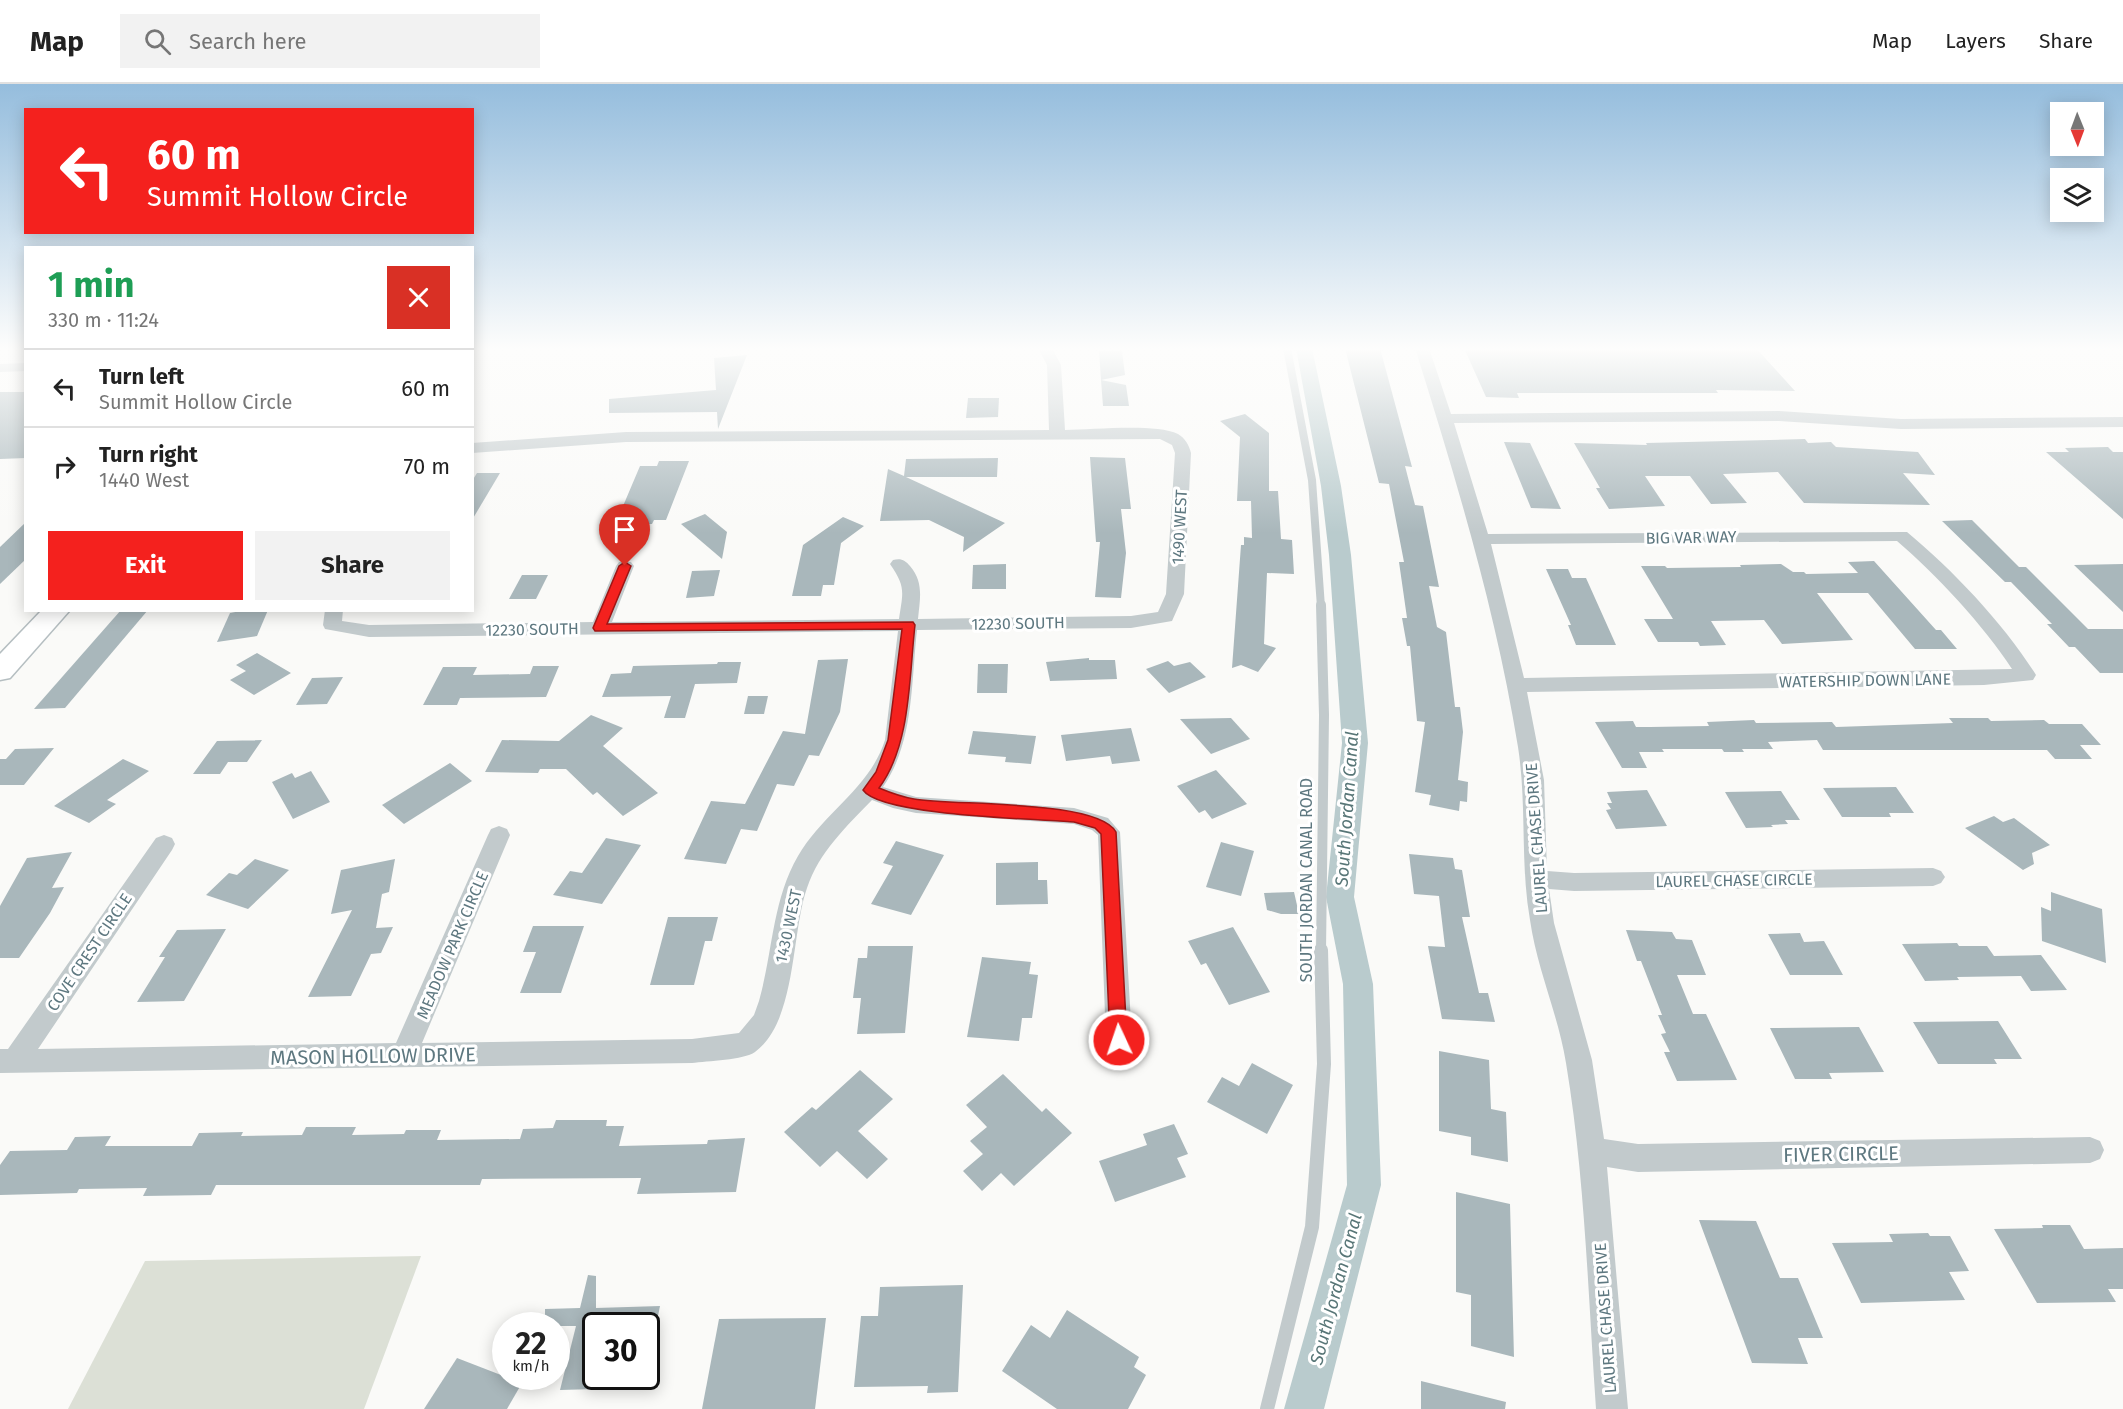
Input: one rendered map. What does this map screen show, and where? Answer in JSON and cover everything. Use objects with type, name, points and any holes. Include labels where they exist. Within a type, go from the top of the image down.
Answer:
[{"type":"street","points":[[474,448],[626,438],[1057,434],[1056,410]]},
{"type":"street","name":"LAUREL CHASE DRIVE","points":[[1441,410],[1470,493],[1516,685],[1533,780],[1536,879],[1545,934],[1580,1060],[1592,1151],[1612,1409]]},
{"type":"street","points":[[1444,419],[1779,416],[1901,424],[2123,422]]},
{"type":"street","name":"1490 WEST","points":[[1057,434],[1143,432],[1174,437],[1181,445],[1183,453],[1175,594],[1165,617]]},
{"type":"street","name":"BIG VAR WAY","points":[[1481,539],[1901,536]]},
{"type":"street","name":"WATERSHIP DOWN LANE","points":[[1516,685],[1984,678],[2026,675],[2008,648],[1938,569],[1901,536]]},
{"type":"street","name":"1430 WEST","points":[[746,1044],[765,1021],[774,996],[791,903],[802,871],[820,841],[843,814],[870,790],[886,765],[895,740],[912,590],[909,576],[899,564]]},
{"type":"street","points":[[600,628],[625,566]]},
{"type":"street","points":[[0,671],[55,612]]},
{"type":"street","name":"12230 SOUTH","points":[[333,618],[369,631],[1131,622],[1165,617]]},
{"type":"street","points":[[870,790],[893,800],[916,805],[1074,816],[1094,822],[1109,832],[1119,1040]]},
{"type":"street","name":"MEADOW PARK CIRCLE","points":[[404,1055],[499,835]]},
{"type":"street","name":"COVE CREST CIRCLE","points":[[8,1061],[164,844]]},
{"type":"street","name":"LAUREL CHASE CIRCLE","points":[[1536,879],[1574,882],[1933,877]]},
{"type":"street","name":"MASON HOLLOW DRIVE","points":[[8,1061],[692,1051],[746,1044]]},
{"type":"street","name":"FIVER CIRCLE","points":[[1592,1151],[1638,1158],[2090,1150]]},
{"type":"lane","name":"SOUTH JORDAN CANAL ROAD","points":[[1267,1409],[1312,1227],[1324,1064],[1320,912],[1324,716],[1321,589],[1312,480],[1299,410]]},
{"type":"shaded area","points":[[421,1256],[364,1409],[68,1409],[145,1261]]},
{"type":"building","points":[[0,410],[24,410],[24,458],[0,459]]},
{"type":"building","points":[[609,410],[726,410],[718,429],[717,412],[609,413]]},
{"type":"building","points":[[967,410],[998,410],[998,417],[966,418]]},
{"type":"building","points":[[1361,410],[1397,410],[1412,467],[1405,466],[1415,505],[1423,506],[1439,587],[1429,586],[1437,627],[1446,632],[1455,707],[1460,707],[1463,732],[1458,780],[1468,782],[1467,802],[1460,801],[1459,811],[1429,805],[1431,795],[1415,792],[1425,722],[1417,721],[1410,646],[1407,646],[1402,618],[1407,618],[1399,562],[1404,562],[1389,484],[1379,483]]},
{"type":"building","points":[[1245,414],[1269,433],[1269,491],[1278,491],[1281,539],[1292,540],[1294,574],[1267,573],[1264,644],[1276,648],[1258,672],[1241,665],[1232,668],[1241,545],[1244,545],[1244,537],[1252,538],[1251,501],[1237,501],[1240,437],[1220,421]]},
{"type":"building","points":[[1805,439],[1808,443],[1831,442],[1836,447],[1918,452],[1935,475],[1903,473],[1930,505],[1804,503],[1778,472],[1723,474],[1747,503],[1711,504],[1690,476],[1645,476],[1665,506],[1609,509],[1596,488],[1600,488],[1574,443],[1647,445],[1646,443]]},
{"type":"building","points":[[1504,442],[1530,443],[1561,509],[1531,508]]},
{"type":"building","points":[[2108,447],[2113,452],[2123,452],[2123,519],[2046,452],[2069,452],[2065,448]]},
{"type":"building","points":[[1090,457],[1125,458],[1131,509],[1121,509],[1126,553],[1121,598],[1095,597],[1100,542],[1096,542]]},
{"type":"building","points":[[998,458],[997,477],[906,477],[1005,523],[963,552],[964,537],[929,520],[880,521],[888,469],[904,476],[906,459]]},
{"type":"building","points":[[659,461],[689,461],[666,520],[654,520],[652,524],[615,525],[640,466],[657,466]]},
{"type":"building","points":[[477,473],[500,473],[474,517],[474,478]]},
{"type":"building","points":[[705,514],[727,532],[722,559],[681,524]]},
{"type":"building","points":[[843,517],[864,526],[841,543],[834,585],[823,585],[821,596],[792,596],[803,545]]},
{"type":"building","points":[[1972,520],[2019,567],[2026,567],[2088,629],[2123,629],[2123,673],[2100,673],[2075,647],[2069,647],[2047,624],[2052,624],[2011,582],[2005,582],[1942,521]]},
{"type":"building","points":[[24,524],[24,561],[0,584],[0,547]]},
{"type":"building","points":[[1874,561],[1936,630],[1941,630],[1957,649],[1915,649],[1868,593],[1817,593],[1853,640],[1782,644],[1764,620],[1711,621],[1726,645],[1700,646],[1698,642],[1658,642],[1644,619],[1673,619],[1641,566],[1741,567],[1740,565],[1781,564],[1793,572],[1806,574],[1858,573],[1848,562]]},
{"type":"building","points":[[1006,564],[1006,589],[972,589],[973,565]]},
{"type":"building","points":[[2123,564],[2123,612],[2074,565]]},
{"type":"building","points":[[1546,569],[1568,569],[1572,578],[1586,578],[1616,645],[1576,645],[1568,625],[1571,625]]},
{"type":"building","points":[[720,570],[714,596],[686,598],[692,571]]},
{"type":"building","points":[[522,575],[548,575],[536,599],[509,599]]},
{"type":"building","points":[[119,612],[146,612],[65,708],[34,709]]},
{"type":"building","points":[[267,612],[257,636],[217,642],[230,613]]},
{"type":"building","points":[[257,653],[291,673],[254,695],[230,680],[246,671],[236,665]]},
{"type":"building","points":[[1089,658],[1089,660],[1115,660],[1117,679],[1050,681],[1046,662]]},
{"type":"building","points":[[848,659],[840,712],[819,756],[809,755],[794,786],[777,784],[757,831],[741,829],[726,864],[684,859],[711,801],[745,804],[783,731],[805,734],[818,660]]},
{"type":"building","points":[[1168,661],[1174,666],[1190,662],[1206,677],[1169,693],[1146,669]]},
{"type":"building","points":[[718,662],[741,662],[737,683],[695,684],[685,718],[664,718],[671,696],[602,697],[611,674],[631,673],[633,666],[717,664]]},
{"type":"building","points":[[978,664],[1008,664],[1007,693],[977,693]]},
{"type":"building","points":[[533,666],[559,666],[546,697],[460,698],[457,705],[423,705],[443,667],[477,667],[473,675],[530,674]]},
{"type":"building","points":[[343,677],[327,704],[296,705],[312,678]]},
{"type":"building","points":[[748,696],[768,696],[764,714],[744,714]]},
{"type":"building","points":[[591,715],[623,728],[603,746],[658,793],[623,816],[597,792],[593,795],[566,769],[540,769],[538,773],[485,772],[502,740],[559,741]]},
{"type":"building","points":[[1231,718],[1250,739],[1211,754],[1180,719]]},
{"type":"building","points":[[1949,718],[1988,718],[1991,721],[2044,720],[2049,724],[2082,724],[2101,745],[2080,745],[2092,759],[2055,759],[2047,750],[1823,750],[1817,740],[1768,742],[1773,749],[1742,749],[1744,752],[1724,752],[1722,749],[1662,749],[1664,752],[1639,752],[1647,768],[1622,768],[1595,722],[1633,721],[1636,727],[1650,727],[1709,726],[1707,722],[1754,720],[1756,723],[1832,722],[1836,727],[1953,723]]},
{"type":"building","points":[[1131,728],[1140,761],[1112,764],[1110,756],[1066,761],[1061,735]]},
{"type":"building","points":[[973,731],[1036,736],[1031,764],[1005,762],[1006,757],[968,754]]},
{"type":"building","points":[[262,740],[247,762],[228,762],[220,774],[193,774],[217,741]]},
{"type":"building","points":[[54,748],[24,785],[0,785],[0,759],[6,759],[15,749]]},
{"type":"building","points":[[123,759],[149,771],[107,800],[116,804],[89,823],[54,806]]},
{"type":"building","points":[[450,763],[472,781],[404,824],[382,805]]},
{"type":"building","points":[[1216,770],[1247,804],[1212,819],[1205,810],[1199,813],[1177,786]]},
{"type":"building","points":[[311,771],[330,802],[293,819],[272,782],[292,773],[295,778]]},
{"type":"building","points":[[1896,787],[1914,813],[1889,813],[1891,817],[1842,817],[1823,788]]},
{"type":"building","points":[[1647,790],[1667,826],[1616,829],[1606,810],[1611,809],[1607,803],[1612,803],[1607,792]]},
{"type":"building","points":[[1781,791],[1800,820],[1785,820],[1788,824],[1771,825],[1773,827],[1746,828],[1725,792]]},
{"type":"building","points":[[1994,816],[2003,822],[2014,818],[2050,845],[2032,853],[2034,864],[2023,870],[1965,828]]},
{"type":"building","points":[[606,838],[641,845],[602,904],[553,895],[570,871],[582,873]]},
{"type":"building","points":[[896,841],[944,855],[911,915],[871,904],[893,866],[883,863]]},
{"type":"building","points":[[1221,842],[1254,851],[1241,896],[1206,887]]},
{"type":"building","points":[[72,852],[52,888],[64,887],[50,913],[19,958],[0,958],[0,906],[27,858]]},
{"type":"building","points":[[1409,854],[1453,858],[1455,869],[1462,870],[1470,917],[1462,917],[1479,993],[1488,993],[1495,1022],[1442,1019],[1428,946],[1445,947],[1439,896],[1414,894]]},
{"type":"building","points":[[255,859],[289,870],[248,909],[206,895],[229,873],[237,875]]},
{"type":"building","points":[[395,859],[389,892],[382,894],[376,928],[393,927],[381,953],[371,954],[351,996],[308,997],[352,910],[331,914],[341,870]]},
{"type":"building","points":[[1038,862],[1038,880],[1047,880],[1048,904],[996,905],[996,863]]},
{"type":"building","points":[[1294,892],[1299,914],[1281,914],[1267,910],[1264,893]]},
{"type":"building","points":[[2051,892],[2102,909],[2106,963],[2042,941],[2041,907],[2051,911]]},
{"type":"building","points":[[668,917],[718,917],[712,941],[705,941],[694,985],[650,985]]},
{"type":"building","points":[[533,926],[584,926],[561,993],[520,993],[536,952],[523,952]]},
{"type":"building","points":[[1233,927],[1270,992],[1229,1005],[1206,963],[1201,965],[1188,941]]},
{"type":"building","points":[[226,929],[184,1001],[137,1002],[165,957],[159,957],[177,930]]},
{"type":"building","points":[[1626,930],[1672,932],[1676,939],[1692,940],[1706,975],[1677,975],[1693,1014],[1706,1014],[1737,1080],[1677,1081],[1664,1052],[1670,1052],[1661,1034],[1666,1033],[1658,1015],[1662,1015],[1641,961],[1637,961]]},
{"type":"building","points":[[1800,933],[1804,942],[1824,941],[1843,975],[1790,975],[1768,934]]},
{"type":"building","points":[[1957,943],[1959,946],[1987,946],[1994,956],[2041,955],[2067,990],[2031,991],[2021,976],[1957,977],[1959,980],[1925,981],[1902,944]]},
{"type":"building","points":[[868,946],[913,946],[905,1033],[857,1034],[861,998],[853,998],[858,958],[867,958]]},
{"type":"building","points":[[982,957],[1031,962],[1029,974],[1038,975],[1032,1018],[1022,1018],[1019,1041],[967,1037]]},
{"type":"building","points":[[1998,1021],[2022,1059],[1994,1059],[1997,1064],[1938,1064],[1913,1022]]},
{"type":"building","points":[[1859,1027],[1884,1072],[1829,1073],[1832,1079],[1795,1079],[1770,1028]]},
{"type":"building","points":[[1439,1051],[1489,1060],[1491,1109],[1506,1112],[1508,1162],[1471,1155],[1471,1137],[1439,1131]]},
{"type":"building","points":[[1252,1063],[1293,1085],[1267,1134],[1207,1102],[1222,1077],[1239,1086]]},
{"type":"building","points":[[860,1070],[893,1099],[858,1131],[888,1159],[867,1179],[837,1151],[820,1167],[784,1132],[812,1107],[816,1110]]},
{"type":"building","points":[[1003,1074],[1042,1112],[1046,1108],[1072,1133],[1014,1186],[1001,1173],[982,1191],[963,1171],[983,1154],[970,1141],[987,1127],[966,1105]]},
{"type":"building","points":[[556,1120],[607,1120],[606,1126],[624,1126],[619,1146],[707,1144],[708,1140],[745,1138],[736,1192],[637,1194],[641,1178],[482,1179],[480,1185],[216,1185],[211,1195],[143,1196],[147,1188],[79,1189],[77,1193],[0,1195],[0,1165],[10,1151],[67,1150],[75,1137],[111,1136],[105,1146],[192,1146],[199,1133],[243,1132],[241,1136],[302,1135],[306,1127],[356,1127],[352,1135],[404,1134],[406,1130],[441,1130],[437,1140],[520,1139],[523,1129],[553,1128]]},
{"type":"building","points":[[1174,1124],[1188,1154],[1177,1158],[1186,1177],[1115,1202],[1099,1161],[1147,1145],[1143,1134]]},
{"type":"building","points":[[1456,1192],[1510,1204],[1514,1357],[1471,1346],[1471,1295],[1456,1292]]},
{"type":"building","points":[[1699,1220],[1756,1221],[1780,1278],[1798,1278],[1823,1338],[1798,1338],[1808,1364],[1752,1363]]},
{"type":"building","points":[[2042,1225],[2070,1225],[2084,1249],[2123,1248],[2123,1289],[2108,1289],[2116,1302],[2037,1303],[1994,1229],[2043,1228]]},
{"type":"building","points":[[1928,1233],[1930,1236],[1950,1236],[1969,1271],[1949,1272],[1965,1300],[1861,1303],[1832,1243],[1893,1242],[1889,1234]]},
{"type":"building","points":[[588,1275],[596,1276],[596,1308],[660,1306],[659,1312],[582,1312],[582,1389],[570,1390],[570,1350],[576,1326],[570,1326],[570,1312],[545,1312],[545,1309],[580,1308]]},
{"type":"building","points":[[963,1285],[958,1392],[927,1393],[928,1386],[854,1387],[861,1316],[878,1316],[880,1287]]},
{"type":"building","points":[[1067,1310],[1139,1357],[1134,1367],[1146,1375],[1128,1409],[1057,1409],[1002,1371],[1031,1325],[1050,1338]]},
{"type":"building","points":[[826,1318],[815,1409],[702,1409],[719,1319]]},
{"type":"building","points":[[457,1358],[492,1371],[492,1390],[518,1390],[507,1409],[424,1409]]},
{"type":"building","points":[[1421,1381],[1506,1402],[1505,1409],[1421,1409]]},
{"type":"waterway","name":"South Jordan Canal","points":[[1304,1409],[1364,1185],[1358,984],[1340,897],[1355,743],[1340,555],[1331,486],[1316,410]]},
{"type":"route","points":[[625,566],[600,628],[909,625],[891,757],[870,790],[893,800],[916,805],[1074,816],[1100,824],[1109,832],[1119,1040]]}]
